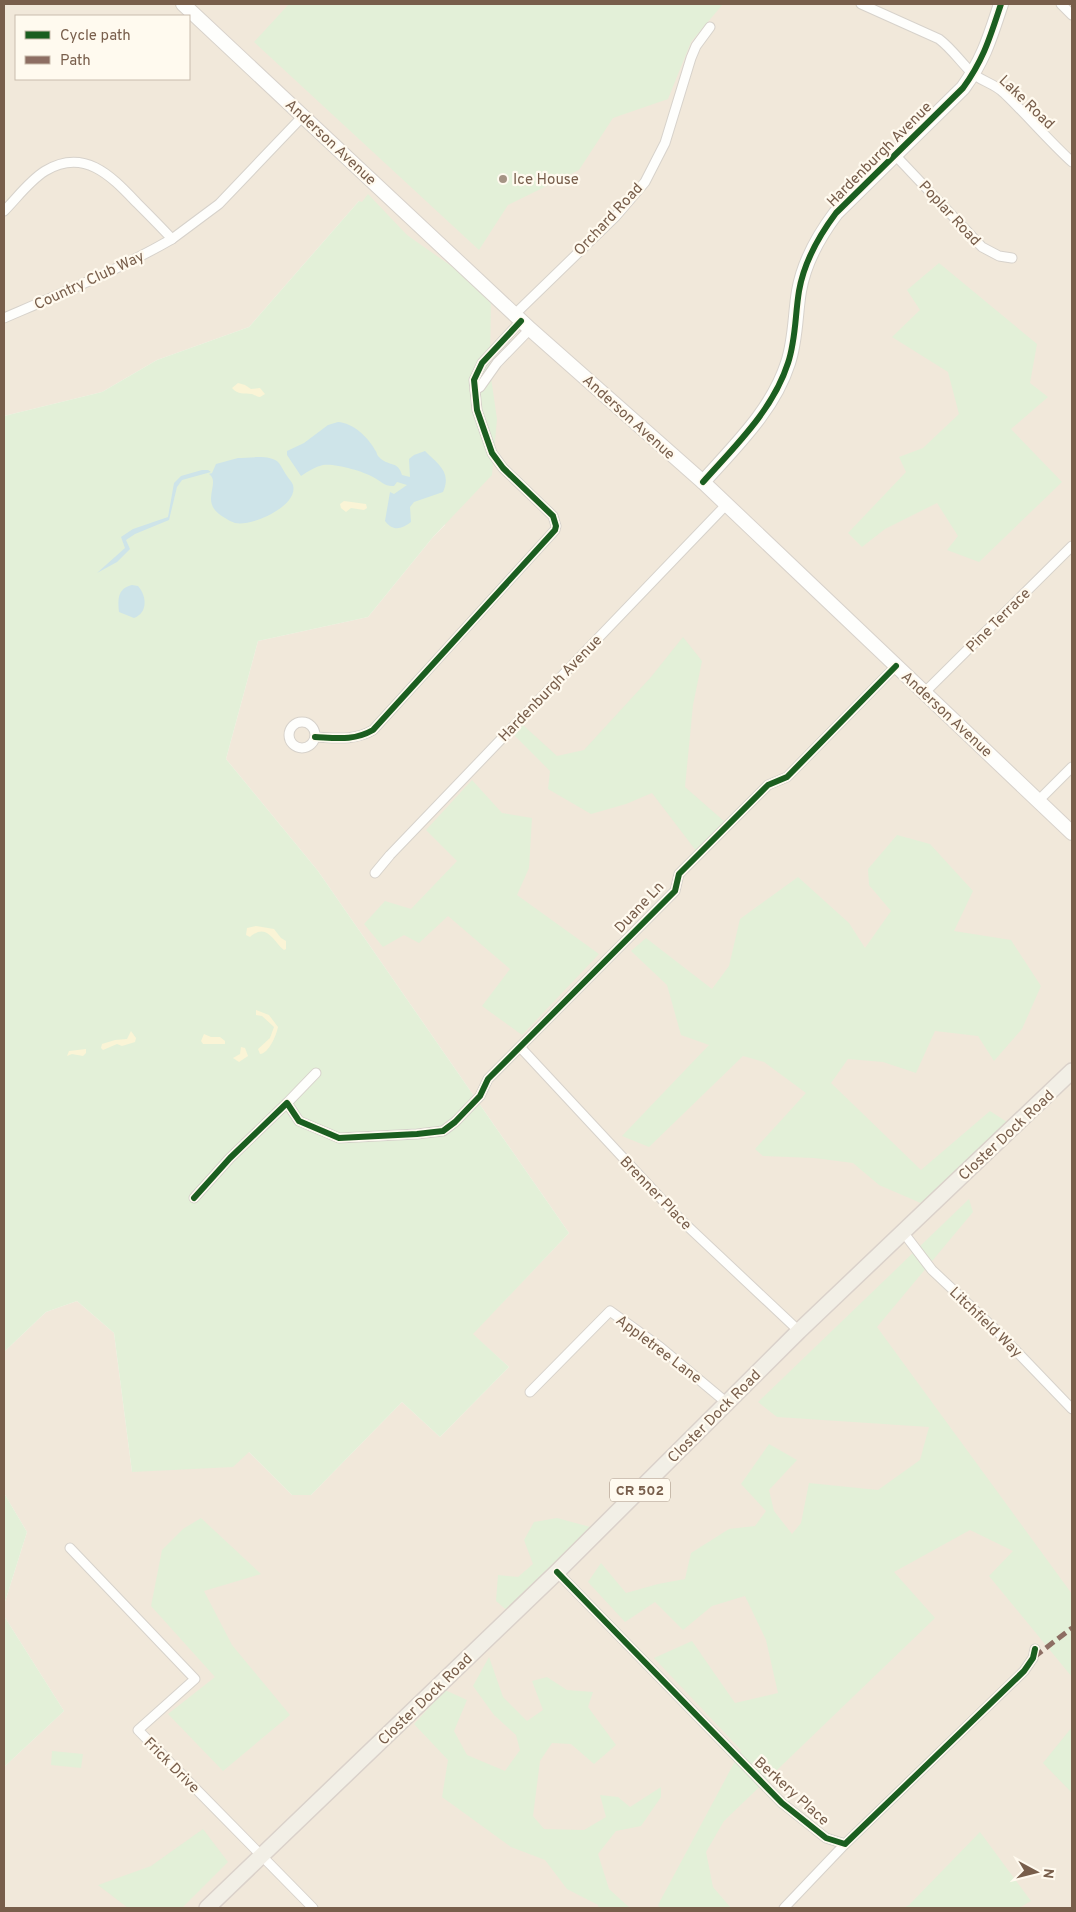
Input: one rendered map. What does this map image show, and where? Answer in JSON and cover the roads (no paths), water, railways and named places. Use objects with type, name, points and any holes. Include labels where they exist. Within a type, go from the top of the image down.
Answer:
[{"type":"main road","name":"Anderson Avenue","points":[[184,4],[522,322],[703,482],[1072,833]]},
{"type":"main road","name":"Hardenburgh Avenue","points":[[703,482],[758,420],[780,384],[789,362],[794,340],[802,276],[816,243],[836,213],[952,99],[973,74],[986,51],[1000,4]]},
{"type":"main road","name":"Closter Dock Road","points":[[207,1908],[557,1572],[799,1331],[1072,1071]]},
{"type":"street","name":"Lake Road","points":[[861,4],[939,39],[947,45],[973,74],[990,82],[1003,92],[1072,162]]},
{"type":"street","points":[[1061,4],[1072,15]]},
{"type":"street","name":"Orchard Road","points":[[315,737],[351,739],[364,736],[373,730],[555,530],[556,526],[553,516],[503,468],[492,453],[477,410],[474,380],[482,363],[522,322],[644,182],[665,143],[679,92],[693,52],[710,27]]},
{"type":"street","name":"Country Club Way","points":[[4,318],[94,278],[172,239],[220,204],[303,116]]},
{"type":"street","name":"Poplar Road","points":[[895,155],[982,247],[999,256],[1012,258]]},
{"type":"street","points":[[4,211],[38,176],[47,170],[67,164],[84,164],[100,169],[110,175],[172,239]]},
{"type":"street","name":"Hardenburgh Avenue","points":[[375,873],[390,855],[726,505]]},
{"type":"street","name":"Pine Terrace","points":[[924,693],[1072,546]]},
{"type":"street","name":"Duane Ln","points":[[287,1103],[299,1121],[339,1138],[417,1134],[443,1130],[455,1122],[480,1096],[488,1079],[674,890],[679,874],[768,785],[787,777],[896,666]]},
{"type":"street","points":[[1038,801],[1072,767]]},
{"type":"street","name":"Brenner Place","points":[[520,1047],[681,1220],[799,1331]]},
{"type":"street","points":[[194,1198],[230,1158],[316,1073]]},
{"type":"street","name":"Litchfield Way","points":[[903,1232],[932,1270],[997,1331],[1072,1409]]},
{"type":"street","name":"Appletree Lane","points":[[530,1392],[610,1311],[660,1347],[727,1403]]},
{"type":"street","name":"Frick Drive","points":[[70,1548],[195,1679],[138,1730],[262,1854]]},
{"type":"street","name":"Berkery Place","points":[[557,1572],[782,1803],[826,1838],[845,1844]]},
{"type":"street","points":[[784,1908],[845,1844],[1024,1671],[1033,1658],[1035,1649]]},
{"type":"street","points":[[262,1854],[313,1908]]},
{"type":"place","name":"Ice House","points":[[503,179]]}]
